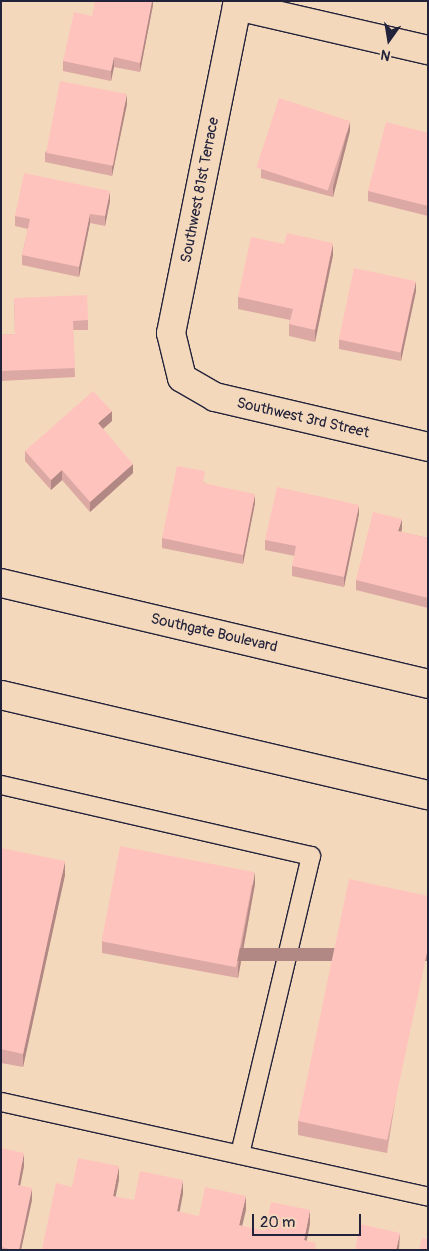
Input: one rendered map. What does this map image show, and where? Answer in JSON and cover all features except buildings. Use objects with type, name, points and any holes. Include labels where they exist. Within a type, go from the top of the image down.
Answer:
[{"type":"main road","points":[[237,4],[428,50]]},
{"type":"main road","name":"Southwest 81st Terrace","points":[[182,378],[171,333],[237,4]]},
{"type":"main road","name":"Southwest 3rd Street","points":[[182,378],[215,397],[428,448]]},
{"type":"main road","name":"Southgate Boulevard","points":[[1,583],[428,684]]},
{"type":"main road","points":[[1,695],[428,795]]},
{"type":"lane","points":[[1,785],[311,856],[240,1155]]},
{"type":"lane","points":[[1,1102],[428,1197]]}]
